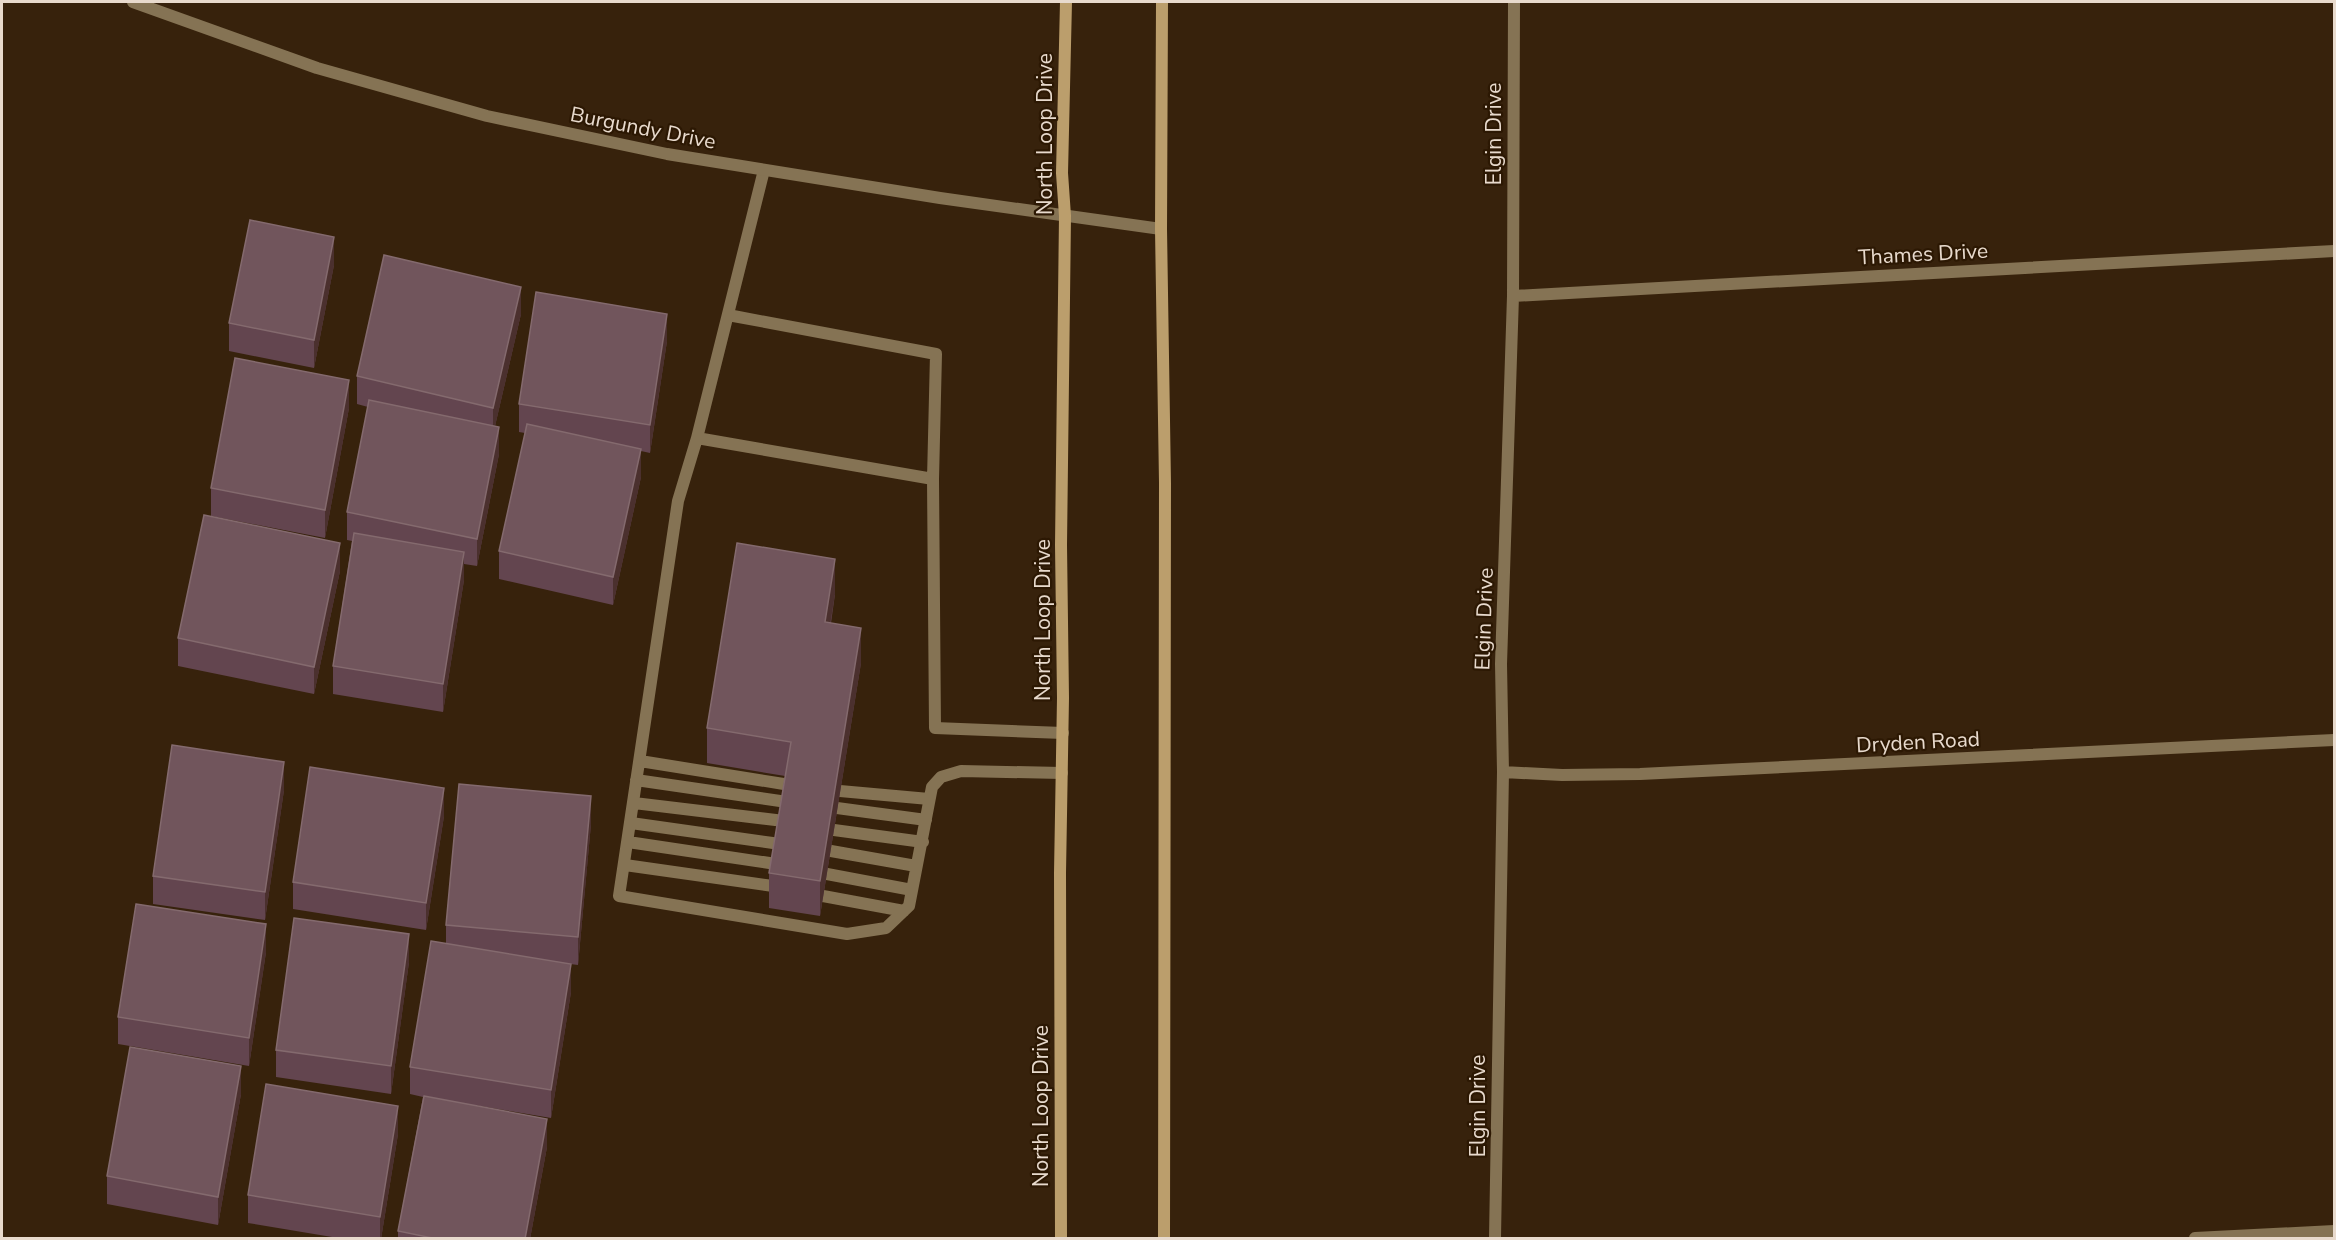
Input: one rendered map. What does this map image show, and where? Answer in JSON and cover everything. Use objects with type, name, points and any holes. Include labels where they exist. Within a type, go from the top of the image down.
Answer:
[{"type":"main road","name":"North Loop Drive","points":[[1061,1239],[1060,873],[1063,733],[1061,545],[1065,216],[1062,173],[1066,2]]},
{"type":"main road","points":[[1162,2],[1161,229],[1165,483],[1164,1239]]},
{"type":"street","name":"Burgundy Drive","points":[[133,2],[317,68],[487,116],[667,154],[1161,229]]},
{"type":"street","name":"Elgin Drive","points":[[1495,1239],[1503,772],[1501,664],[1514,296],[1514,2]]},
{"type":"street","points":[[764,170],[697,438],[678,501],[619,896],[847,934],[886,928],[909,906],[932,787],[941,777],[961,771],[1062,773]]},
{"type":"street","name":"Thames Drive","points":[[1514,296],[2334,251]]},
{"type":"street","points":[[728,315],[936,354],[933,479],[935,728],[1063,733]]},
{"type":"street","points":[[697,438],[933,479]]},
{"type":"street","name":"Dryden Road","points":[[1503,772],[1562,775],[1640,774],[2334,740]]},
{"type":"street","points":[[640,761],[790,785]]},
{"type":"street","points":[[636,780],[787,802]]},
{"type":"street","points":[[840,791],[929,800]]},
{"type":"street","points":[[634,802],[784,821]]},
{"type":"street","points":[[837,808],[926,820]]},
{"type":"street","points":[[631,823],[780,844]]},
{"type":"street","points":[[834,830],[922,842]]},
{"type":"street","points":[[628,842],[776,864]]},
{"type":"street","points":[[831,851],[916,866]]},
{"type":"street","points":[[625,865],[773,886]]},
{"type":"street","points":[[827,874],[912,890]]},
{"type":"street","points":[[823,896],[904,911]]},
{"type":"street","points":[[2195,1239],[2334,1231]]},
{"type":"building","points":[[250,220],[334,237],[314,340],[229,323]]},
{"type":"building","points":[[384,255],[521,287],[493,408],[357,376]]},
{"type":"building","points":[[536,292],[667,314],[650,425],[519,404]]},
{"type":"building","points":[[235,358],[349,380],[325,510],[211,488]]},
{"type":"building","points":[[369,400],[499,427],[477,539],[347,512]]},
{"type":"building","points":[[527,424],[641,449],[613,577],[499,551]]},
{"type":"building","points":[[204,515],[340,543],[314,667],[178,638]]},
{"type":"building","points":[[354,533],[464,552],[443,684],[333,666]]},
{"type":"building","points":[[737,543],[835,559],[825,622],[861,628],[820,881],[769,873],[791,742],[707,728]]},
{"type":"building","points":[[172,745],[284,762],[265,892],[153,876]]},
{"type":"building","points":[[310,767],[444,788],[426,903],[293,882]]},
{"type":"building","points":[[459,784],[591,796],[578,937],[446,925]]},
{"type":"building","points":[[136,904],[266,924],[249,1038],[118,1017]]},
{"type":"building","points":[[294,918],[409,934],[391,1066],[276,1050]]},
{"type":"building","points":[[431,941],[571,964],[551,1090],[410,1067]]},
{"type":"building","points":[[130,1047],[241,1066],[218,1197],[107,1176]]},
{"type":"building","points":[[266,1084],[398,1106],[380,1217],[248,1195]]},
{"type":"building","points":[[424,1096],[547,1119],[525,1239],[437,1239],[398,1231]]}]
